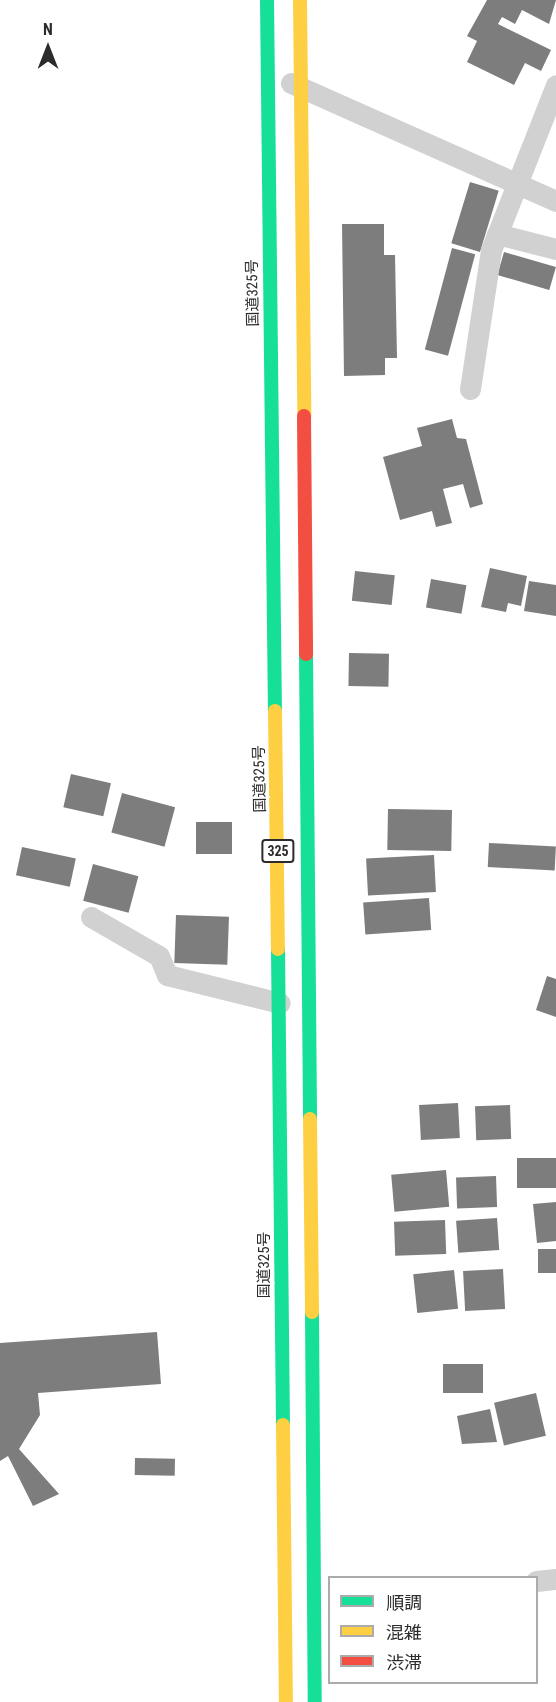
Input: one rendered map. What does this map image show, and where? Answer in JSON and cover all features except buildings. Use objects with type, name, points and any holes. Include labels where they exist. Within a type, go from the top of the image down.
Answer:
[{"type":"highway","name":"国道325号","points":[[267,0],[286,1702]]},
{"type":"highway","name":"325","points":[[300,0],[321,1594],[315,1702]]},
{"type":"street","points":[[267,80],[300,84],[556,201]]},
{"type":"street","points":[[470,389],[482,293],[497,234],[517,183],[549,124],[556,86]]},
{"type":"street","points":[[497,234],[556,249]]},
{"type":"street","points":[[91,917],[159,956],[166,975],[280,1004]]},
{"type":"street","points":[[538,1581],[556,1580]]},
{"type":"street","points":[[284,1593],[321,1594]]},
{"type":"traffic: fast","points":[[267,0],[275,711]]},
{"type":"traffic: fast","points":[[306,654],[310,1119]]},
{"type":"traffic: fast","points":[[278,949],[283,1425]]},
{"type":"traffic: fast","points":[[312,1312],[315,1702]]},
{"type":"traffic: slow","points":[[300,0],[304,416]]},
{"type":"traffic: slow","points":[[275,711],[278,949]]},
{"type":"traffic: slow","points":[[310,1119],[312,1312]]},
{"type":"traffic: slow","points":[[283,1425],[286,1702]]},
{"type":"traffic: jam","points":[[304,416],[306,654]]}]
